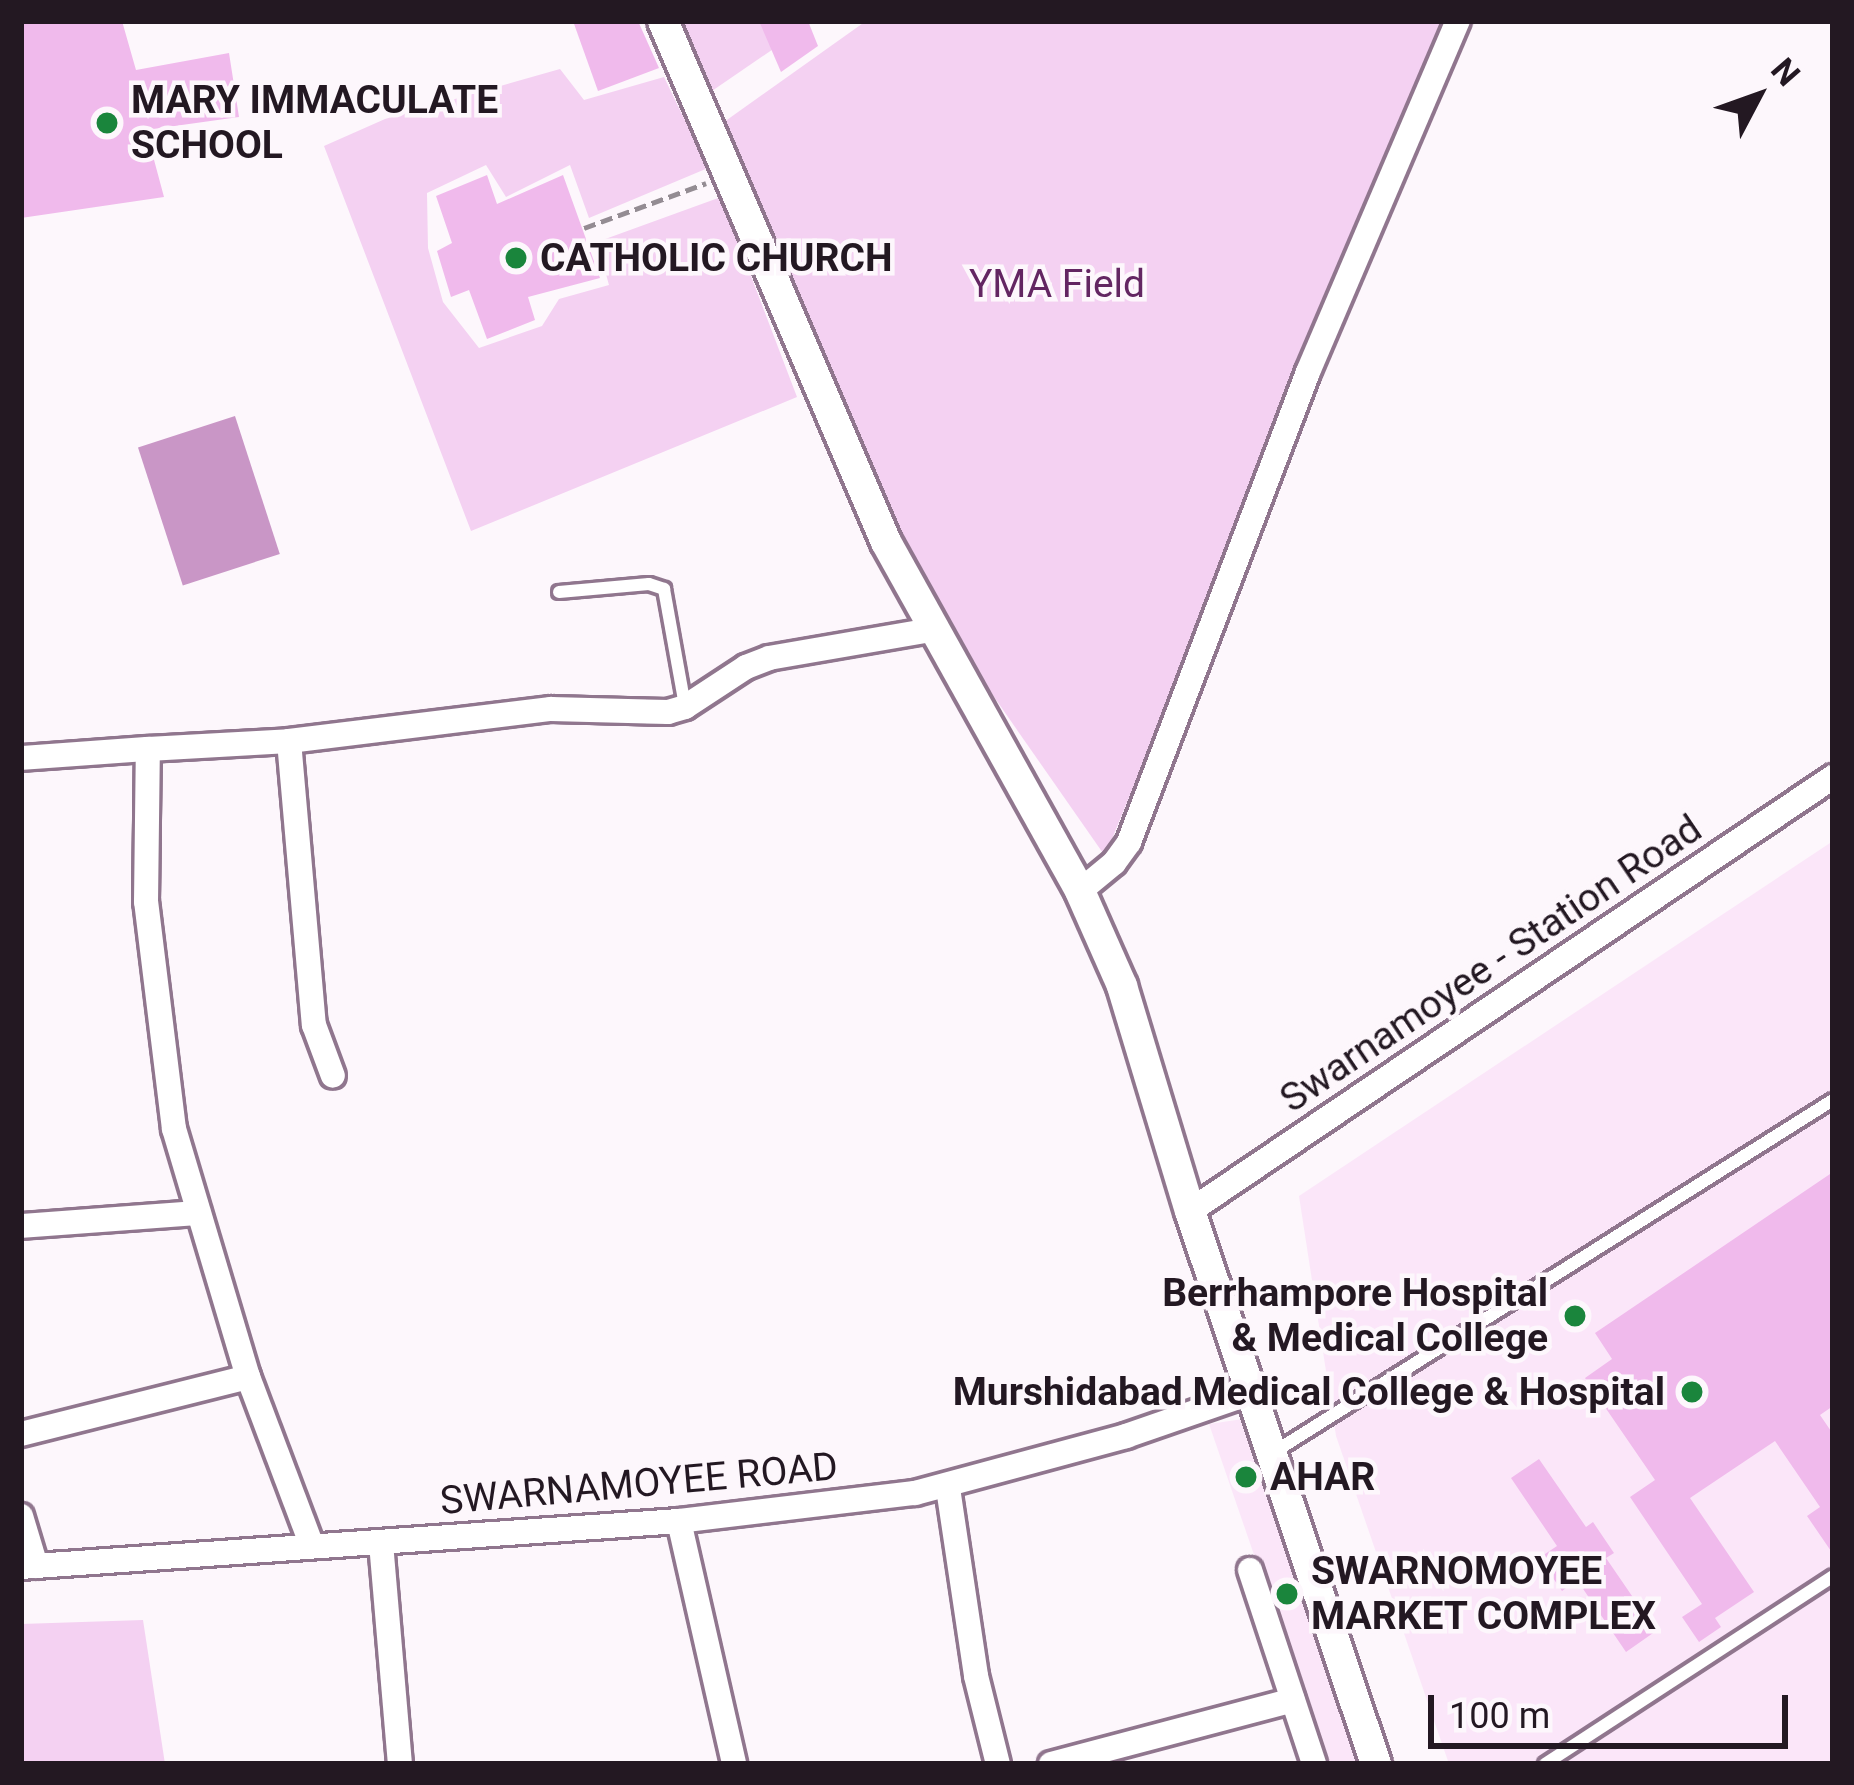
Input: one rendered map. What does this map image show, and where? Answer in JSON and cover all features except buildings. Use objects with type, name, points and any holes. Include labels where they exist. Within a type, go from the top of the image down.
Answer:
[{"type":"street","points":[[663,21],[886,542],[1080,891],[1122,986],[1190,1211],[1376,1764]]},
{"type":"street","points":[[1080,891],[1114,863],[1129,842],[1308,372],[1458,21]]},
{"type":"street","points":[[21,758],[289,741],[551,709],[644,713],[685,707],[746,667],[769,658],[937,629]]},
{"type":"street","points":[[289,741],[314,1025],[333,1076]]},
{"type":"street","points":[[148,749],[146,902],[174,1129],[248,1377],[312,1546]]},
{"type":"street","name":"Swarnamoyee - Station Road","points":[[1190,1211],[1833,777]]},
{"type":"street","points":[[21,1226],[199,1213]]},
{"type":"street","points":[[21,1434],[248,1377]]},
{"type":"street","name":"SWARNAMOYEE ROAD","points":[[29,1566],[679,1520],[948,1487],[1250,1393]]},
{"type":"street","points":[[948,1487],[976,1676],[998,1764]]},
{"type":"street","points":[[21,1516],[29,1566]]},
{"type":"street","points":[[679,1520],[734,1764]]},
{"type":"street","points":[[381,1543],[400,1764]]},
{"type":"street","points":[[1250,1570],[1314,1764]]},
{"type":"street","points":[[1051,1764],[1293,1700]]},
{"type":"lane","points":[[560,592],[649,584],[664,589],[685,707]]},
{"type":"lane","points":[[1271,1454],[1833,1100]]},
{"type":"lane","points":[[1545,1764],[1833,1576]]},
{"type":"path","points":[[584,228],[728,174]]},
{"type":"shaded area","points":[[235,416],[280,554],[183,585],[138,448]]},
{"type":"shaded area","name":"Berrhampore Hospital & Medical College","points":[[1833,841],[1833,1764],[1449,1764],[1336,1436],[1299,1196]]},
{"type":"shaded area","name":"SWARNOMOYEE MARKET COMPLEX","points":[[1243,1419],[1368,1764],[1326,1764],[1209,1424]]},
{"type":"green space","points":[[679,21],[814,21],[709,93]]},
{"type":"green space","name":"YMA Field","points":[[866,21],[1447,21],[1105,856],[886,542],[710,132]]},
{"type":"green space","points":[[560,69],[584,100],[664,77],[708,168],[589,218],[570,165],[506,197],[486,165],[427,193],[428,248],[443,302],[479,348],[542,326],[559,299],[609,285],[597,242],[721,197],[797,397],[471,531],[324,146],[385,119]]},
{"type":"green space","points":[[143,1620],[165,1764],[21,1764],[21,1624]]},
{"type":"place","name":"MARY IMMACULATE SCHOOL","points":[[107,123]]},
{"type":"place","name":"CATHOLIC CHURCH","points":[[516,258]]},
{"type":"place","name":"Berrhampore Hospital & Medical College","points":[[1575,1316]]},
{"type":"place","name":"Murshidabad Medical College & Hospital","points":[[1692,1392]]},
{"type":"place","name":"AHAR","points":[[1246,1477]]},
{"type":"place","name":"SWARNOMOYEE MARKET COMPLEX","points":[[1287,1594]]}]
